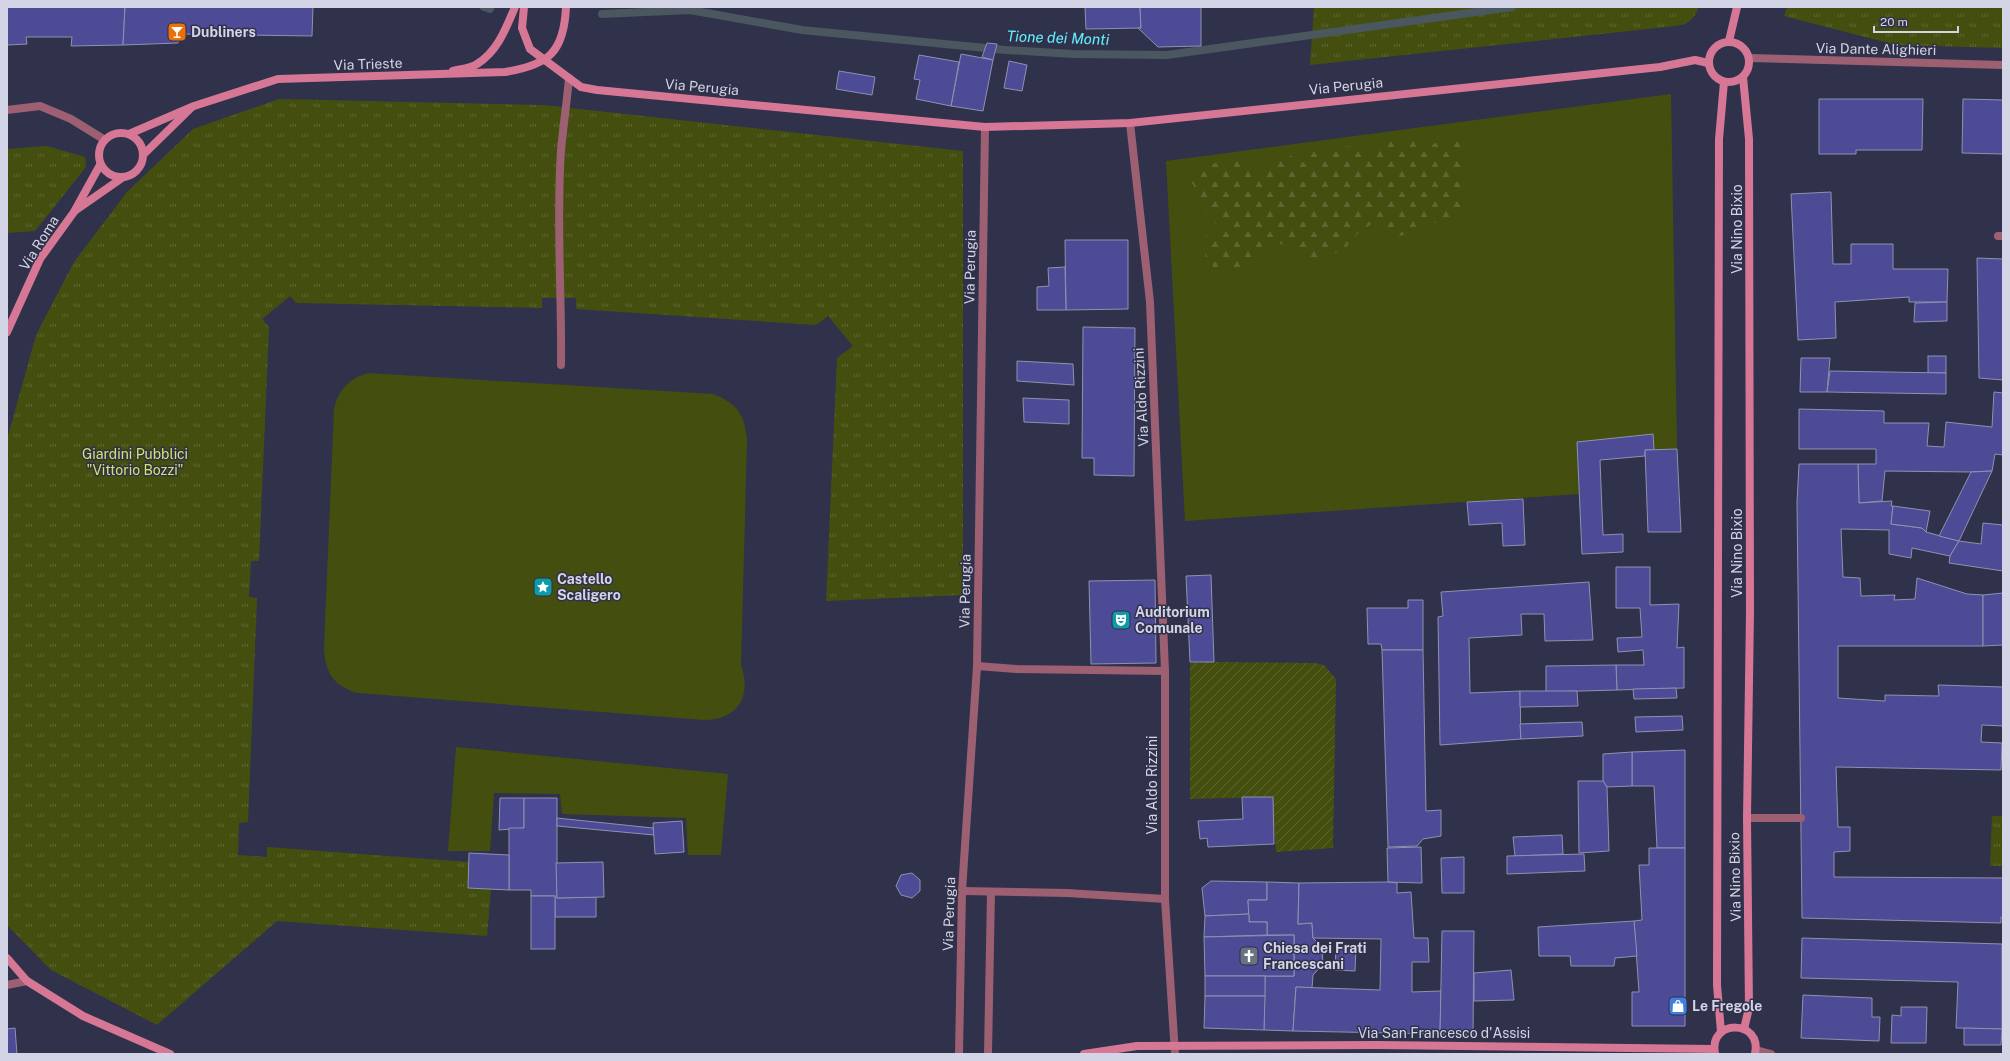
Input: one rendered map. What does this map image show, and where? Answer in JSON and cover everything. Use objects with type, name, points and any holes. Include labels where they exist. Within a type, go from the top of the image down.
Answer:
[{"type":"street","points":[[441,74],[476,64],[488,56],[501,38],[515,7]]},
{"type":"street","name":"Via Perugia","points":[[524,7],[522,28],[530,49],[581,87],[598,90],[986,127],[1130,123],[1660,67],[1694,60],[1708,63]]},
{"type":"street","points":[[545,60],[560,42],[565,28],[566,7]]},
{"type":"street","points":[[1730,41],[1737,7]]},
{"type":"street","points":[[1730,41],[1743,46],[1749,58],[1747,72],[1743,77],[1737,80],[1724,82],[1713,75],[1708,63],[1712,50],[1722,42],[1730,41]]},
{"type":"street","name":"Via Dante Alighieri","points":[[1749,58],[2003,66]]},
{"type":"street","name":"Via Trieste","points":[[104,140],[111,135],[120,132],[129,134],[194,106],[278,79],[505,72],[523,69],[545,60]]},
{"type":"street","name":"Via Nino Bixio","points":[[1743,77],[1749,139],[1750,320],[1750,612],[1747,818],[1749,1008],[1744,1029]]},
{"type":"street","points":[[561,365],[561,152],[569,78]]},
{"type":"street","name":"Via Nino Bixio","points":[[1721,1032],[1717,985],[1719,139],[1724,82]]},
{"type":"street","points":[[7,110],[40,106],[71,119],[104,140],[98,156],[100,165],[106,172],[113,176],[122,178]]},
{"type":"street","name":"Via Trieste","points":[[122,178],[130,176],[138,171],[144,154],[194,106]]},
{"type":"street","name":"Via Aldo Rizzini","points":[[1130,123],[1150,302],[1165,671],[1166,900],[1175,1050]]},
{"type":"street","name":"Via Perugia","points":[[960,1054],[962,891],[977,666],[986,127]]},
{"type":"street","points":[[129,134],[136,138],[142,145],[144,154]]},
{"type":"street","name":"Via Roma","points":[[7,332],[40,259],[74,212],[100,165]]},
{"type":"street","name":"Via Roma","points":[[74,212],[122,178]]},
{"type":"street","points":[[977,666],[1016,669],[1165,671]]},
{"type":"street","points":[[1747,818],[1801,818]]},
{"type":"street","points":[[962,891],[1066,893],[1166,900]]},
{"type":"street","points":[[988,1054],[991,892]]},
{"type":"street","points":[[7,958],[27,981],[83,1016],[170,1054]]},
{"type":"street","points":[[7,985],[27,981]]},
{"type":"street","points":[[1714,1051],[1715,1043],[1721,1032],[1732,1027],[1744,1029],[1754,1038],[1756,1052],[1771,1054]]},
{"type":"street","name":"Via San Francesco d'Assisi","points":[[1084,1054],[1137,1046],[1175,1050],[1377,1045],[1714,1051]]},
{"type":"green space","points":[[1314,7],[1699,7],[1695,15],[1688,22],[1676,26],[1310,65]]},
{"type":"green space","points":[[1787,7],[2003,7],[2003,48],[1896,45],[1784,16]]},
{"type":"green space","points":[[1671,94],[1677,449],[1654,450],[1577,442],[1579,494],[1185,521],[1166,161]]},
{"type":"green space","name":"Giardini Pubblici \"Vittorio Bozzi\"","points":[[279,99],[543,105],[963,151],[963,595],[826,601],[837,358],[853,346],[828,316],[816,325],[576,309],[576,298],[542,298],[542,308],[296,303],[290,296],[262,319],[269,327],[259,561],[251,561],[249,597],[257,598],[248,822],[239,823],[238,855],[267,857],[267,847],[469,862],[468,888],[491,889],[487,936],[277,921],[157,1025],[51,970],[7,925],[7,440],[36,335],[74,262],[127,192],[193,129]]},
{"type":"green space","points":[[1419,136],[1433,144],[1448,138],[1461,143],[1464,184],[1457,196],[1460,205],[1460,217],[1451,226],[1439,225],[1427,218],[1418,232],[1395,237],[1380,218],[1358,233],[1343,251],[1323,257],[1301,258],[1286,246],[1269,239],[1261,259],[1236,269],[1215,269],[1206,257],[1202,240],[1212,231],[1222,228],[1206,215],[1199,194],[1192,183],[1195,170],[1234,157],[1246,161],[1255,171],[1272,162],[1291,156],[1306,164],[1314,149],[1356,146],[1370,154],[1381,139]]},
{"type":"green space","points":[[47,146],[85,157],[86,167],[35,231],[7,233],[7,149]]},
{"type":"green space","points":[[368,373],[713,394],[728,401],[734,406],[742,417],[747,440],[741,665],[745,687],[740,704],[726,715],[716,719],[705,720],[357,693],[336,682],[326,664],[324,647],[334,409],[342,390],[355,378]]},
{"type":"green space","points":[[1190,663],[1315,663],[1324,665],[1336,679],[1333,848],[1276,852],[1272,797],[1190,799]]},
{"type":"green space","points":[[456,747],[728,774],[721,855],[688,855],[686,818],[562,814],[560,794],[494,793],[490,851],[448,851]]},
{"type":"green space","points":[[1992,816],[2003,816],[2003,866],[1990,866]]},
{"type":"building","points":[[7,7],[125,7],[123,45],[71,46],[72,37],[26,37],[27,44],[7,45]]},
{"type":"building","points":[[125,7],[313,7],[312,36],[179,34],[178,43],[123,45]]},
{"type":"building","points":[[1085,7],[1140,7],[1141,28],[1086,29]]},
{"type":"building","points":[[1140,7],[1201,7],[1201,46],[1158,47],[1138,28],[1141,28]]},
{"type":"building","points":[[987,43],[997,44],[993,60],[982,57]]},
{"type":"building","points":[[961,54],[993,60],[983,111],[951,106]]},
{"type":"building","points":[[919,55],[959,62],[951,106],[916,99],[920,80],[914,79]]},
{"type":"building","points":[[1009,61],[1027,65],[1022,91],[1004,88]]},
{"type":"building","points":[[839,71],[875,77],[872,95],[836,89]]},
{"type":"building","points":[[1819,99],[1923,99],[1922,150],[1856,150],[1856,154],[1819,154]]},
{"type":"building","points":[[1963,99],[2003,100],[2003,154],[1962,153]]},
{"type":"building","points":[[1831,192],[1833,264],[1851,264],[1851,244],[1893,244],[1893,269],[1948,269],[1947,302],[1909,302],[1909,297],[1835,302],[1836,338],[1798,340],[1791,194]]},
{"type":"building","points":[[1065,240],[1128,240],[1128,309],[1066,310]]},
{"type":"building","points":[[1977,258],[2003,259],[2003,380],[1979,378]]},
{"type":"building","points":[[1065,267],[1066,310],[1037,310],[1037,287],[1049,286],[1048,268]]},
{"type":"building","points":[[1947,302],[1947,321],[1914,322],[1915,303]]},
{"type":"building","points":[[1083,327],[1135,328],[1134,476],[1094,475],[1094,458],[1082,458]]},
{"type":"building","points":[[1928,356],[1946,356],[1946,373],[1928,373]]},
{"type":"building","points":[[1801,358],[1830,358],[1827,392],[1800,392]]},
{"type":"building","points":[[1017,361],[1073,364],[1074,385],[1017,381]]},
{"type":"building","points":[[1830,371],[1946,373],[1946,394],[1827,392]]},
{"type":"building","points":[[1994,392],[2003,393],[2003,455],[1995,454],[1992,471],[1885,471],[1882,501],[1859,503],[1858,464],[1876,464],[1876,449],[1799,449],[1799,409],[1884,411],[1884,423],[1929,423],[1927,446],[1944,447],[1946,422],[1992,427]]},
{"type":"building","points":[[1023,398],[1069,400],[1069,424],[1024,422]]},
{"type":"building","points":[[1653,434],[1654,450],[1645,450],[1645,456],[1600,460],[1603,535],[1623,534],[1623,552],[1582,554],[1577,442]]},
{"type":"building","points":[[1677,449],[1681,532],[1648,532],[1645,450]]},
{"type":"building","points":[[1799,464],[1858,464],[1859,503],[1892,501],[1891,506],[1893,506],[1891,524],[1922,528],[1926,532],[1959,541],[1950,556],[1912,548],[1911,558],[1889,554],[1889,530],[1841,529],[1843,577],[1860,578],[1861,596],[1895,595],[1894,600],[1915,599],[1917,578],[1967,594],[1983,595],[1983,646],[1838,646],[1838,698],[1885,701],[1885,695],[1939,696],[1938,685],[2003,687],[2003,726],[1982,725],[1981,742],[2002,743],[2001,770],[1836,767],[1838,827],[1850,827],[1850,851],[1834,852],[1834,877],[2003,878],[2003,918],[2001,917],[2001,923],[1802,918],[1797,502]]},
{"type":"building","points":[[1992,471],[1959,541],[1939,536],[1971,472]]},
{"type":"building","points":[[1523,499],[1525,545],[1503,546],[1502,523],[1469,525],[1467,502]]},
{"type":"building","points":[[1893,506],[1930,511],[1926,532],[1922,528],[1891,524]]},
{"type":"building","points":[[1983,523],[2003,525],[2003,571],[1949,563],[1950,556],[1959,541],[1981,544]]},
{"type":"building","points":[[1616,567],[1650,567],[1650,605],[1679,604],[1677,648],[1684,647],[1684,688],[1617,690],[1616,665],[1644,665],[1643,650],[1618,652],[1617,638],[1642,637],[1640,608],[1616,608]]},
{"type":"building","points":[[1211,575],[1214,662],[1190,662],[1186,576]]},
{"type":"building","points":[[1155,580],[1156,663],[1091,664],[1089,581]]},
{"type":"building","points":[[1589,582],[1593,640],[1545,641],[1544,614],[1521,614],[1522,635],[1469,638],[1470,693],[1520,691],[1521,739],[1440,745],[1438,617],[1443,616],[1441,592]]},
{"type":"building","points":[[2003,593],[2003,645],[1983,646],[1983,595]]},
{"type":"building","points":[[1408,600],[1423,600],[1423,650],[1382,650],[1381,644],[1368,644],[1367,608],[1408,608]]},
{"type":"building","points":[[1382,650],[1423,650],[1426,811],[1441,810],[1441,836],[1423,839],[1417,846],[1388,847]]},
{"type":"building","points":[[1616,665],[1617,690],[1546,692],[1546,666]]},
{"type":"building","points":[[1676,688],[1677,698],[1634,699],[1633,689]]},
{"type":"building","points":[[1520,691],[1577,691],[1578,706],[1520,707]]},
{"type":"building","points":[[1682,716],[1683,730],[1636,732],[1635,717]]},
{"type":"building","points":[[1582,722],[1583,736],[1521,739],[1520,724]]},
{"type":"building","points":[[1685,750],[1685,848],[1657,848],[1654,786],[1632,786],[1632,752]]},
{"type":"building","points":[[1632,752],[1632,786],[1607,787],[1603,781],[1603,754]]},
{"type":"building","points":[[1578,781],[1603,781],[1607,787],[1609,851],[1579,853]]},
{"type":"building","points":[[1242,797],[1273,797],[1274,844],[1208,847],[1207,838],[1200,839],[1198,821],[1243,819]]},
{"type":"building","points":[[500,798],[524,798],[524,828],[499,830]]},
{"type":"building","points":[[524,798],[557,798],[557,898],[596,897],[596,917],[555,917],[555,896],[531,896],[531,890],[509,890],[509,828],[524,828]]},
{"type":"building","points":[[557,818],[653,828],[654,835],[557,826]]},
{"type":"building","points":[[682,821],[684,852],[655,854],[653,823]]},
{"type":"building","points":[[1562,835],[1563,854],[1515,856],[1513,837]]},
{"type":"building","points":[[1421,847],[1422,883],[1388,882],[1387,848]]},
{"type":"building","points":[[1649,848],[1685,848],[1685,1026],[1632,1026],[1632,992],[1639,992],[1634,921],[1642,920],[1639,865],[1649,865]]},
{"type":"building","points":[[469,853],[509,855],[509,890],[468,888]]},
{"type":"building","points":[[1584,854],[1585,871],[1507,874],[1507,856]]},
{"type":"building","points":[[1464,857],[1464,893],[1442,893],[1441,858]]},
{"type":"building","points":[[603,862],[604,897],[557,898],[556,863]]},
{"type":"building","points":[[912,873],[920,880],[920,891],[912,898],[901,895],[896,886],[901,875]]},
{"type":"building","points":[[1211,881],[1267,882],[1267,900],[1248,900],[1249,914],[1205,916],[1202,888]]},
{"type":"building","points":[[1267,882],[1299,883],[1298,924],[1312,923],[1313,938],[1322,947],[1323,964],[1313,975],[1312,988],[1296,987],[1293,1031],[1264,1030],[1265,976],[1294,976],[1294,935],[1267,935],[1267,922],[1249,922],[1248,900],[1267,900]]},
{"type":"building","points":[[1299,883],[1397,883],[1397,893],[1411,892],[1414,938],[1428,938],[1429,962],[1412,962],[1412,992],[1441,991],[1440,1034],[1293,1031],[1296,987],[1380,990],[1381,939],[1313,938],[1312,923],[1298,924]]},
{"type":"building","points":[[531,896],[555,896],[555,949],[531,949]]},
{"type":"building","points":[[1249,914],[1249,922],[1267,922],[1267,935],[1204,937],[1205,916]]},
{"type":"building","points":[[1634,921],[1637,956],[1615,958],[1614,966],[1571,966],[1570,956],[1539,956],[1538,927]]},
{"type":"building","points":[[1442,931],[1474,931],[1473,1035],[1440,1034]]},
{"type":"building","name":"Chiesa dei Frati Francescani","points":[[1294,935],[1294,976],[1205,976],[1204,937]]},
{"type":"building","points":[[1802,938],[2002,944],[2002,1029],[1956,1028],[1958,982],[1801,978]]},
{"type":"building","points":[[1336,946],[1356,947],[1355,971],[1335,970]]},
{"type":"building","points":[[1511,970],[1514,1000],[1474,1001],[1474,973]]},
{"type":"building","points":[[1205,976],[1265,976],[1265,996],[1205,996]]},
{"type":"building","points":[[1803,995],[1872,998],[1872,1017],[1880,1017],[1879,1041],[1801,1038]]},
{"type":"building","points":[[1205,996],[1265,996],[1264,1030],[1204,1028]]},
{"type":"building","points":[[1901,1007],[1927,1007],[1926,1043],[1891,1043],[1892,1015],[1901,1016]]},
{"type":"building","points":[[15,1028],[17,1054],[7,1054],[7,1029]]},
{"type":"building","points":[[1964,1028],[2002,1029],[2001,1045],[1964,1045]]},
{"type":"waterway","points":[[484,7],[490,9]]},
{"type":"waterway","name":"Tione dei Monti","points":[[602,14],[690,10],[802,30],[1006,50],[1073,54],[1167,55],[1512,7]]},
{"type":"place","name":"Dubliners","points":[[177,32]]},
{"type":"place","name":"Castello Scaligero","points":[[543,587]]},
{"type":"place","name":"Auditorium Comunale","points":[[1121,620]]},
{"type":"place","name":"Chiesa dei Frati Francescani","points":[[1249,956]]},
{"type":"place","name":"Le Fregole","points":[[1678,1006]]}]
